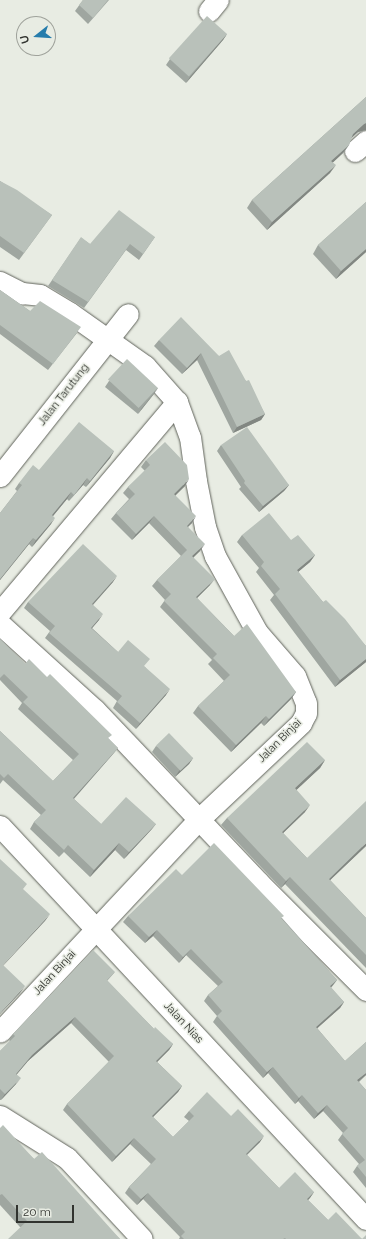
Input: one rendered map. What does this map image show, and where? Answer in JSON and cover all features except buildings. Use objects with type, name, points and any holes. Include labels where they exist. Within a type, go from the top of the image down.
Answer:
[{"type":"street","name":"Jalan Binjai","points":[[0,282],[22,294],[47,298],[145,366],[177,402],[190,437],[199,497],[215,556],[257,632],[295,676],[306,703],[306,714],[301,723],[199,819],[0,1032]]},
{"type":"street","name":"Jalan Tarutung","points":[[0,476],[128,314]]},
{"type":"street","points":[[0,612],[177,402]]},
{"type":"street","points":[[0,624],[95,710],[366,990]]},
{"type":"street","name":"Jalan Nias","points":[[0,826],[366,1219]]},
{"type":"street","points":[[0,1116],[67,1158],[142,1239]]}]
